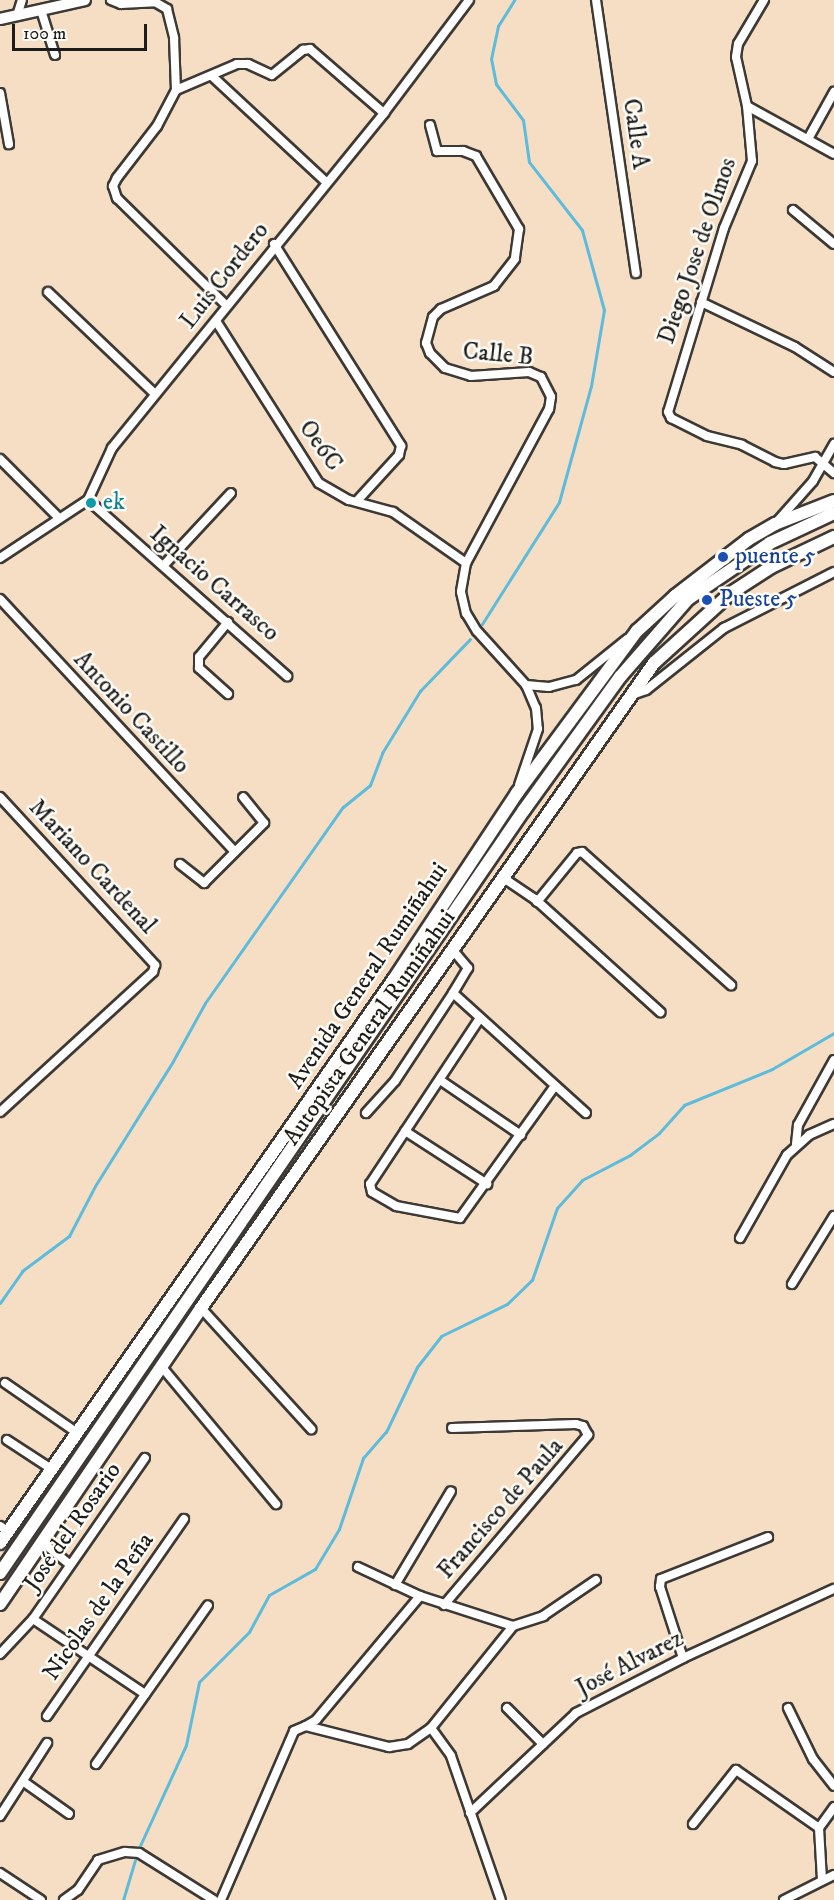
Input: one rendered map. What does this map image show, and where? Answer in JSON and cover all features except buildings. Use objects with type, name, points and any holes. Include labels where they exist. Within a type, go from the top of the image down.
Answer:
[{"type":"main road","points":[[0,19],[85,0]]},
{"type":"main road","name":"Avenida General Rumiñahui","points":[[0,1543],[4,1528],[76,1432],[394,979],[517,793],[637,631],[723,557],[775,524],[834,501]]},
{"type":"main road","name":"Autopista General Rumiñahui","points":[[0,1573],[510,830],[620,677],[688,599],[770,543],[834,513]]},
{"type":"main road","name":"Autopista General Rumiñahui","points":[[0,1604],[201,1308],[654,663],[731,593],[771,567],[834,537]]},
{"type":"street","points":[[17,16],[22,0]]},
{"type":"street","points":[[111,0],[121,4],[155,2],[167,9],[174,38],[176,90],[157,126],[113,186],[117,198],[226,305]]},
{"type":"street","name":"Luis Cordero","points":[[88,500],[112,448],[216,321],[226,305],[325,181],[384,113],[469,0]]},
{"type":"street","name":"Calle A","points":[[596,0],[636,273]]},
{"type":"street","name":"Diego Jose de Olmos","points":[[764,0],[738,44],[736,57],[747,106],[752,161],[724,228],[668,412],[672,418],[707,436],[742,445],[775,462],[784,464],[815,457],[824,462]]},
{"type":"street","points":[[41,10],[55,55]]},
{"type":"street","points":[[176,90],[213,77],[237,64],[248,64],[272,75],[303,50],[310,49],[384,113]]},
{"type":"street","points":[[213,77],[325,181]]},
{"type":"street","points":[[808,139],[834,92]]},
{"type":"street","points":[[0,93],[9,144]]},
{"type":"street","points":[[747,106],[834,154]]},
{"type":"street","name":"Calle B","points":[[430,125],[437,151],[463,151],[476,156],[519,230],[515,258],[494,286],[441,309],[433,317],[426,343],[430,353],[445,368],[471,376],[529,372],[541,377],[550,397],[549,408],[466,563],[461,592],[466,613],[477,632],[526,685],[536,708],[538,729],[517,793]]},
{"type":"street","points":[[793,210],[834,244]]},
{"type":"street","points":[[274,244],[401,446],[357,501]]},
{"type":"street","points":[[48,292],[155,393]]},
{"type":"street","points":[[701,302],[795,347],[834,372]]},
{"type":"street","name":"Oe6C","points":[[216,321],[314,476],[335,494],[393,512],[466,563]]},
{"type":"street","points":[[775,524],[813,481],[834,444]]},
{"type":"street","points":[[0,459],[58,517]]},
{"type":"street","points":[[824,462],[834,473]]},
{"type":"street","points":[[164,565],[231,493]]},
{"type":"street","points":[[0,558],[58,517],[88,500]]},
{"type":"street","name":"Ignacio Carrasco","points":[[88,500],[287,676]]},
{"type":"street","points":[[629,696],[645,690],[724,628],[834,572]]},
{"type":"street","name":"Antonio Castillo","points":[[0,599],[235,852]]},
{"type":"street","points":[[228,622],[199,657],[199,668],[228,694]]},
{"type":"street","points":[[526,685],[549,687],[576,680],[637,631]]},
{"type":"street","name":"Mariano Cardenal","points":[[0,796],[155,965],[153,972],[0,1112]]},
{"type":"street","points":[[180,864],[204,883],[264,823],[243,797]]},
{"type":"street","points":[[537,902],[576,853],[582,852],[731,985]]},
{"type":"street","points":[[502,877],[537,902],[660,1012]]},
{"type":"street","points":[[366,1113],[395,1081],[468,968],[452,949]]},
{"type":"street","points":[[453,993],[586,1113]]},
{"type":"street","points":[[480,1018],[370,1184],[372,1192],[396,1206],[453,1218],[467,1214],[555,1086]]},
{"type":"street","points":[[740,1238],[796,1144],[798,1125],[834,1060]]},
{"type":"street","points":[[440,1080],[521,1135]]},
{"type":"street","points":[[796,1144],[834,1124]]},
{"type":"street","points":[[405,1131],[488,1184]]},
{"type":"street","points":[[792,1284],[834,1216]]},
{"type":"street","points":[[201,1308],[311,1429]]},
{"type":"street","points":[[161,1366],[276,1504]]},
{"type":"street","points":[[5,1383],[76,1432]]},
{"type":"street","name":"Francisco de Paula","points":[[444,1605],[588,1435],[576,1424],[452,1428]]},
{"type":"street","points":[[7,1440],[50,1468]]},
{"type":"street","name":"José del Rosario","points":[[0,1654],[33,1619],[145,1458]]},
{"type":"street","points":[[395,1585],[451,1491]]},
{"type":"street","name":"Nicolas de la Peña","points":[[47,1716],[184,1519]]},
{"type":"street","points":[[683,1658],[660,1587],[661,1579],[768,1538]]},
{"type":"street","points":[[42,1542],[70,1564]]},
{"type":"street","points":[[358,1567],[420,1596],[513,1626]]},
{"type":"street","points":[[221,1900],[294,1731],[306,1726],[389,1747],[408,1744],[431,1728],[513,1626],[543,1616],[596,1580]]},
{"type":"street","name":"José Alvarez","points":[[470,1814],[576,1713],[683,1658],[834,1589]]},
{"type":"street","name":"Francisco de Paula","points":[[306,1726],[316,1720],[420,1596]]},
{"type":"street","points":[[96,1764],[208,1605]]},
{"type":"street","points":[[33,1619],[145,1694]]},
{"type":"street","points":[[507,1708],[543,1744]]},
{"type":"street","points":[[788,1708],[813,1759],[834,1786]]},
{"type":"street","points":[[431,1728],[451,1756],[501,1900]]},
{"type":"street","points":[[0,1816],[47,1743]]},
{"type":"street","points":[[693,1824],[736,1770],[819,1828]]},
{"type":"street","points":[[24,1782],[69,1814]]},
{"type":"street","points":[[822,1880],[819,1828],[834,1807]]},
{"type":"street","points":[[64,1900],[78,1890],[87,1871],[98,1860],[125,1852],[140,1853],[214,1900]]},
{"type":"street","points":[[0,1873],[41,1900]]},
{"type":"street","points":[[784,1900],[834,1875]]},
{"type":"waterway","points":[[482,624],[559,502],[591,386],[604,310],[582,230],[529,162],[523,120],[496,84],[491,59],[498,26],[514,0]]},
{"type":"waterway","points":[[0,1303],[22,1271],[69,1236],[95,1186],[173,1061],[205,1003],[343,807],[370,785],[382,753],[420,691],[470,639]]},
{"type":"waterway","points":[[123,1900],[138,1850],[186,1745],[199,1682],[249,1632],[269,1595],[315,1569],[339,1529],[363,1458],[386,1432],[417,1367],[441,1336],[507,1304],[532,1280],[557,1208],[582,1180],[630,1155],[659,1133],[684,1105],[772,1069],[834,1033]]},
{"type":"place","name":"ek","points":[[91,503]]},
{"type":"place","name":"puente 5","points":[[723,557]]},
{"type":"place","name":"Pueste 5","points":[[707,600]]}]
